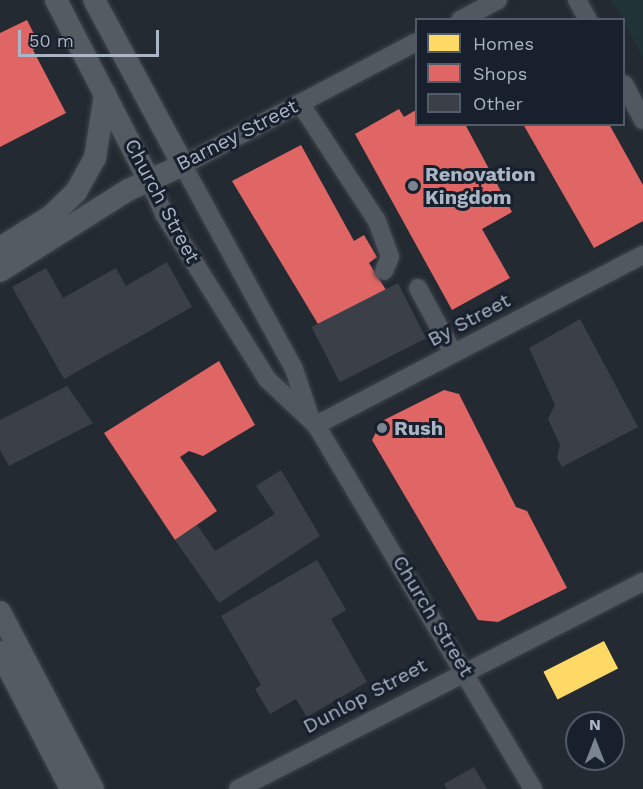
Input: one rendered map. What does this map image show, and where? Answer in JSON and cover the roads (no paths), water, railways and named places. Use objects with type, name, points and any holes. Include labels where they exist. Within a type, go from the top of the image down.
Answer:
[{"type":"main road","name":"Church Street","points":[[56,0],[149,180]]},
{"type":"main road","name":"Church Street","points":[[94,0],[183,165]]},
{"type":"main road","points":[[0,248],[51,216],[76,192],[95,158],[105,93]]},
{"type":"main road","name":"Barney Street","points":[[0,271],[149,180],[183,165]]},
{"type":"main road","points":[[0,612],[93,789]]},
{"type":"main road","points":[[0,652],[71,789]]},
{"type":"street","points":[[464,18],[498,0]]},
{"type":"street","points":[[577,0],[587,18]]},
{"type":"street","name":"Barney Street","points":[[183,165],[415,43]]},
{"type":"street","points":[[625,86],[643,120]]},
{"type":"street","points":[[300,103],[377,221],[390,257],[384,271]]},
{"type":"street","name":"Church Street","points":[[183,165],[294,369],[313,420],[465,669],[533,789]]},
{"type":"street","name":"Church Street","points":[[149,180],[164,214],[267,379],[313,420]]},
{"type":"street","name":"By Street","points":[[313,420],[453,353],[643,255]]},
{"type":"street","points":[[418,288],[453,353]]},
{"type":"street","name":"Dunlop Street","points":[[238,789],[465,669],[643,582]]},
{"type":"place","name":"Renovation Kingdom","points":[[413,186]]},
{"type":"place","name":"Rush","points":[[382,428]]}]
